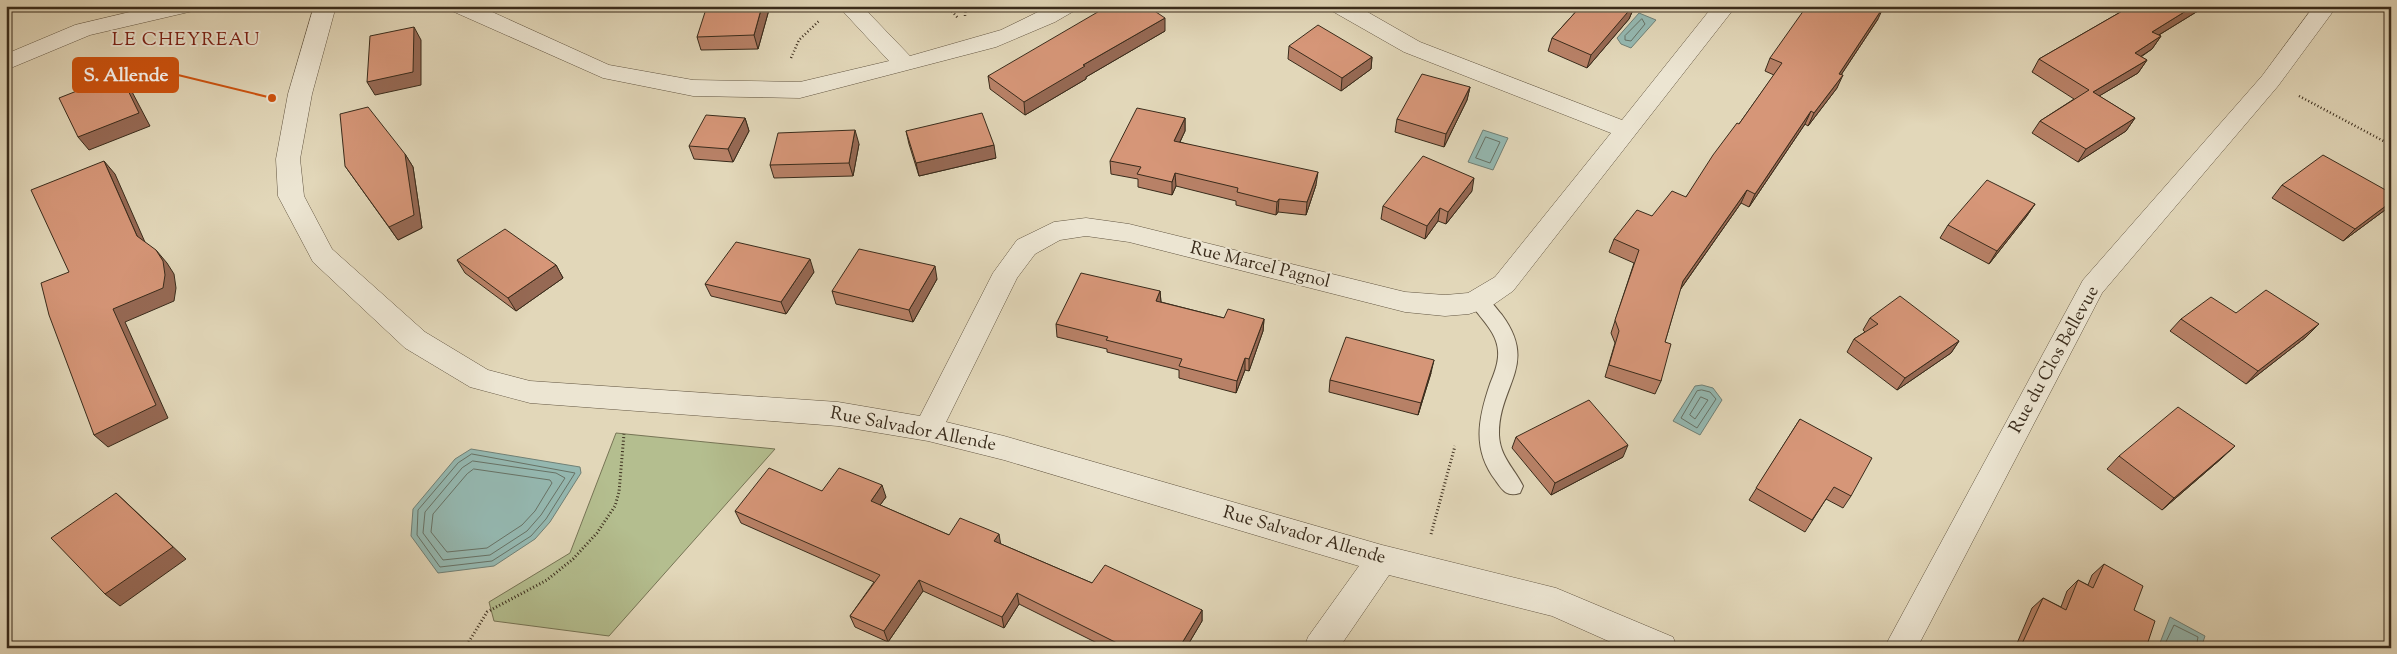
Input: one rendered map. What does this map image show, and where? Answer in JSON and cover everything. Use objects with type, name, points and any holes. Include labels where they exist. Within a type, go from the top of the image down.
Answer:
[{"type":"street","points":[[6,63],[83,30],[185,6]]},
{"type":"street","name":"Rue Salvador Allende","points":[[325,6],[300,94],[288,159],[291,196],[322,255],[415,340],[480,379],[530,392],[838,414],[928,429],[1004,448],[1382,559],[1556,603],[1661,648]]},
{"type":"street","points":[[460,6],[603,71],[693,88],[800,90],[986,44],[1052,16],[1066,6]]},
{"type":"street","points":[[849,6],[905,65]]},
{"type":"street","points":[[1340,6],[1412,47],[1625,130]]},
{"type":"street","points":[[1480,302],[1504,284],[1725,6]]},
{"type":"street","name":"Rue du Clos Bellevue","points":[[1900,648],[2092,287],[2270,81],[2326,6]]},
{"type":"street","name":"Rue Marcel Pagnol","points":[[928,429],[1006,273],[1026,247],[1054,232],[1086,227],[1129,233],[1405,302],[1442,306],[1480,302]]},
{"type":"street","points":[[1320,648],[1382,559]]},
{"type":"lane","points":[[1480,302],[1504,335],[1509,348],[1508,359],[1494,402],[1487,439],[1490,455],[1498,470],[1512,486]]},
{"type":"path","points":[[800,90],[789,63],[799,40],[822,19]]},
{"type":"path","points":[[2270,81],[2391,145]]},
{"type":"path","points":[[465,648],[486,612],[519,598],[549,580],[578,555],[609,515],[619,493],[626,399]]},
{"type":"green space","points":[[616,433],[775,449],[609,636],[494,621],[489,602],[570,553]]},
{"type":"water","points":[[1639,13],[1656,20],[1631,48],[1621,44],[1617,38]]},
{"type":"water","points":[[1483,130],[1508,138],[1493,170],[1468,162]]},
{"type":"water","points":[[1702,385],[1713,388],[1722,400],[1700,435],[1673,421],[1695,386]]},
{"type":"water","points":[[471,449],[580,467],[581,473],[550,522],[535,539],[494,566],[438,573],[411,536],[413,509],[455,459]]},
{"type":"water","points":[[2170,617],[2205,636],[2201,648],[2158,648]]},
{"type":"building","points":[[707,6],[762,6],[754,35],[697,37]]},
{"type":"building","points":[[1108,6],[1147,6],[1165,18],[1083,65],[1085,66],[1024,102],[988,76]]},
{"type":"building","points":[[1581,6],[1633,6],[1591,55],[1552,38]]},
{"type":"building","points":[[1822,6],[1884,6],[1839,74],[1843,75],[1814,113],[1811,111],[1755,194],[1747,190],[1683,281],[1665,342],[1671,344],[1661,381],[1609,365],[1619,331],[1615,320],[1639,250],[1614,239],[1637,210],[1652,216],[1672,191],[1686,197],[1713,155],[1737,123],[1739,124],[1782,63],[1770,58],[1804,10],[1820,8]]},
{"type":"building","points":[[2131,6],[2194,6],[2152,32],[2161,36],[2135,53],[2147,60],[2093,92],[2135,118],[2086,149],[2040,121],[2089,90],[2039,59]]},
{"type":"building","points":[[1318,25],[1372,57],[1342,78],[1289,46]]},
{"type":"building","points":[[414,27],[413,72],[367,82],[370,36]]},
{"type":"building","points":[[120,74],[139,113],[78,137],[59,98]]},
{"type":"building","points":[[1422,74],[1470,87],[1446,134],[1397,119]]},
{"type":"building","points":[[368,107],[405,154],[414,215],[389,227],[345,166],[340,114]]},
{"type":"building","points":[[1137,108],[1185,118],[1174,141],[1318,172],[1307,202],[1279,199],[1277,202],[1237,192],[1238,188],[1175,173],[1172,182],[1137,174],[1141,167],[1110,161]]},
{"type":"building","points":[[982,113],[994,145],[916,163],[906,131]]},
{"type":"building","points":[[706,115],[745,118],[728,149],[689,146]]},
{"type":"building","points":[[855,130],[849,163],[770,165],[778,133]]},
{"type":"building","points":[[2323,155],[2391,193],[2391,202],[2355,229],[2282,185]]},
{"type":"building","points":[[1423,156],[1474,178],[1448,212],[1440,208],[1427,226],[1383,206]]},
{"type":"building","points":[[104,161],[137,236],[156,250],[163,261],[165,275],[163,288],[113,309],[156,405],[94,435],[49,315],[41,283],[69,272],[31,190]]},
{"type":"building","points":[[1987,180],[2035,204],[1997,251],[1948,225]]},
{"type":"building","points":[[505,229],[556,265],[508,298],[457,260]]},
{"type":"building","points":[[736,242],[810,259],[781,302],[705,284]]},
{"type":"building","points":[[859,249],[935,266],[909,310],[832,291]]},
{"type":"building","points":[[1081,273],[1160,291],[1156,301],[1224,318],[1228,309],[1264,319],[1249,359],[1245,358],[1237,381],[1179,366],[1182,359],[1106,340],[1108,337],[1056,324]]},
{"type":"building","points":[[2266,290],[2319,324],[2258,371],[2181,319],[2211,297],[2236,313]]},
{"type":"building","points":[[1900,296],[1959,341],[1905,378],[1854,339],[1878,324],[1870,318]]},
{"type":"building","points":[[1346,337],[1434,360],[1421,403],[1330,380]]},
{"type":"building","points":[[1589,400],[1628,445],[1555,483],[1516,437]]},
{"type":"building","points":[[2178,407],[2235,446],[2174,498],[2119,456]]},
{"type":"building","points":[[1800,419],[1872,458],[1851,496],[1834,487],[1812,520],[1756,488]]},
{"type":"building","points":[[769,468],[822,491],[839,468],[882,485],[871,501],[949,535],[960,518],[999,534],[994,541],[1092,583],[1105,565],[1202,610],[1179,648],[1127,648],[1017,593],[1002,617],[919,580],[884,631],[850,616],[880,575],[735,511]]},
{"type":"building","points":[[116,493],[173,547],[105,594],[51,538]]},
{"type":"building","points":[[2104,564],[2143,586],[2134,610],[2155,621],[2146,648],[2020,648],[2043,598],[2066,610],[2078,580],[2093,588]]},
{"type":"place","name":"S. Allende","points":[[272,98]]},
{"type":"district","name":"LE CHEYREAU","points":[[186,40]]}]
